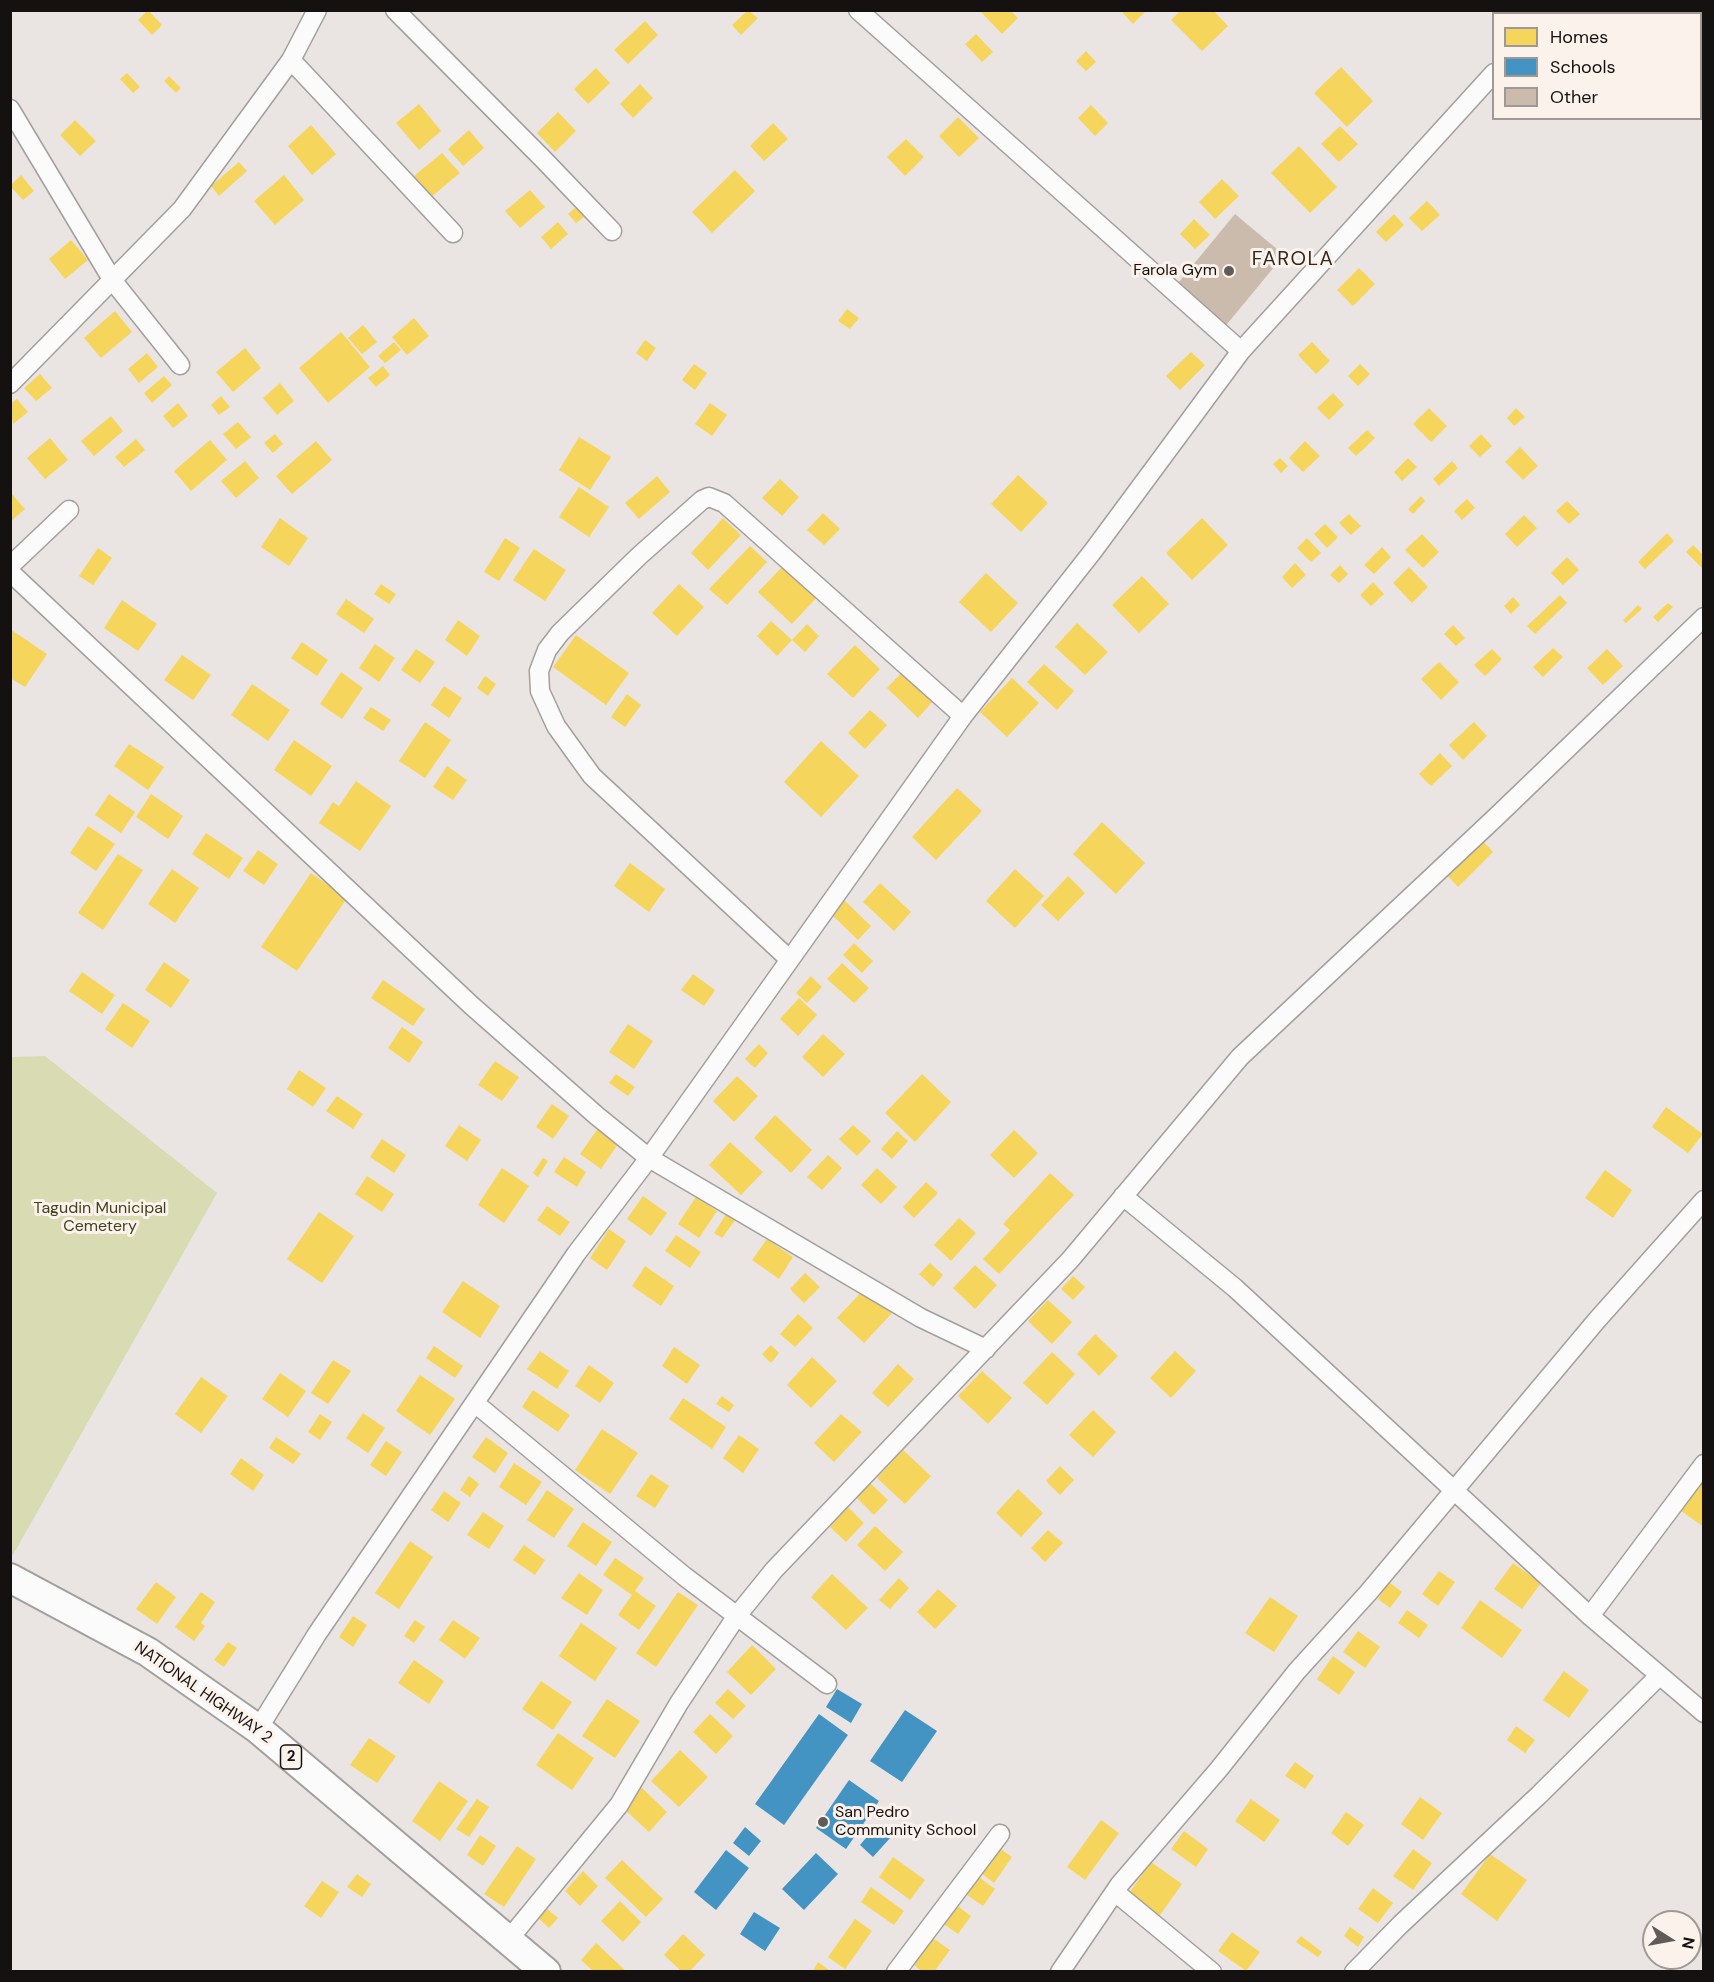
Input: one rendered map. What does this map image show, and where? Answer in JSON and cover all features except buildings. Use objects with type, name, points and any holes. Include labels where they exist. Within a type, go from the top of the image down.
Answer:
[{"type":"highway","name":"NATIONAL HIGHWAY 2","points":[[10,1578],[148,1652],[258,1729],[546,1971]]},
{"type":"street","points":[[10,384],[182,209],[291,60],[317,10]]},
{"type":"street","points":[[395,10],[612,231]]},
{"type":"street","points":[[858,10],[1241,351]]},
{"type":"street","points":[[291,60],[453,233]]},
{"type":"street","points":[[258,1729],[317,1634],[476,1404],[576,1254],[649,1158],[963,716],[1093,551],[1241,351],[1492,75]]},
{"type":"street","points":[[10,109],[113,281],[180,365]]},
{"type":"street","points":[[789,960],[592,776],[556,726],[540,691],[539,671],[547,650],[560,633],[639,556],[702,500],[709,497],[724,503],[963,716]]},
{"type":"street","points":[[10,566],[69,510]]},
{"type":"street","points":[[10,572],[478,1012],[542,1070],[649,1158],[921,1318],[986,1348]]},
{"type":"street","points":[[509,1939],[619,1806],[679,1703],[736,1617],[774,1570],[1070,1260],[1240,1057],[1495,818],[1704,617]]},
{"type":"street","points":[[1123,1196],[1235,1288],[1590,1616],[1703,1713]]},
{"type":"street","points":[[1060,1971],[1115,1892],[1219,1769],[1297,1671],[1368,1593],[1597,1320],[1704,1200]]},
{"type":"street","points":[[476,1404],[736,1617],[827,1684]]},
{"type":"street","points":[[1590,1616],[1704,1464]]},
{"type":"street","points":[[1354,1971],[1539,1795],[1659,1676]]},
{"type":"street","points":[[896,1971],[1000,1834]]},
{"type":"street","points":[[1115,1892],[1212,1971]]},
{"type":"green space","name":"Tagudin Municipal Cemetery","points":[[45,1056],[217,1193],[13,1555],[10,1553],[11,1057]]},
{"type":"place","name":"Farola Gym","points":[[1229,271]]},
{"type":"place","name":"San Pedro Community School","points":[[823,1822]]},
{"type":"district","name":"FAROLA","points":[[1293,260]]}]
